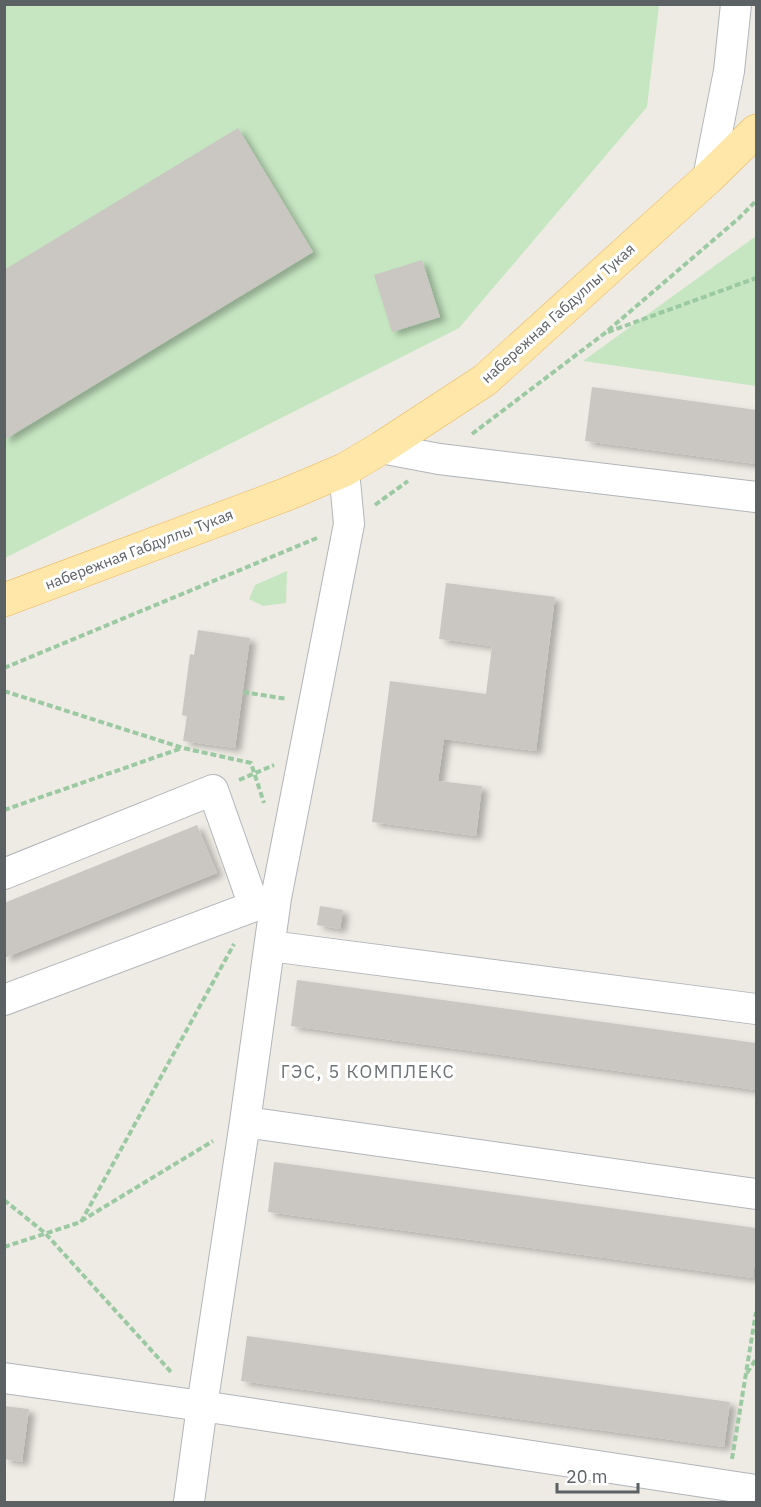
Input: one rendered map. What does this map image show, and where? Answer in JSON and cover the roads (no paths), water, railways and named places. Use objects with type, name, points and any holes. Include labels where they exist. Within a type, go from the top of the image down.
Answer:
[{"type":"main road","name":"набережная Габдуллы Тукая","points":[[4,600],[287,494],[344,470],[381,448],[485,380],[708,178],[756,131]]},
{"type":"street","points":[[708,178],[729,71],[736,4]]},
{"type":"street","points":[[381,448],[439,459],[756,497]]},
{"type":"street","points":[[265,902],[305,752],[349,524],[344,470]]},
{"type":"street","points":[[4,874],[213,790],[265,902],[270,946],[189,1503]]},
{"type":"street","points":[[4,1000],[265,902]]},
{"type":"street","points":[[270,946],[756,1009]]},
{"type":"street","points":[[245,1122],[756,1194]]},
{"type":"street","points":[[4,1378],[202,1406],[676,1490],[742,1488]]},
{"type":"district","name":"ГЭС, 5 КОМПЛЕКС","points":[[368,1071]]}]
